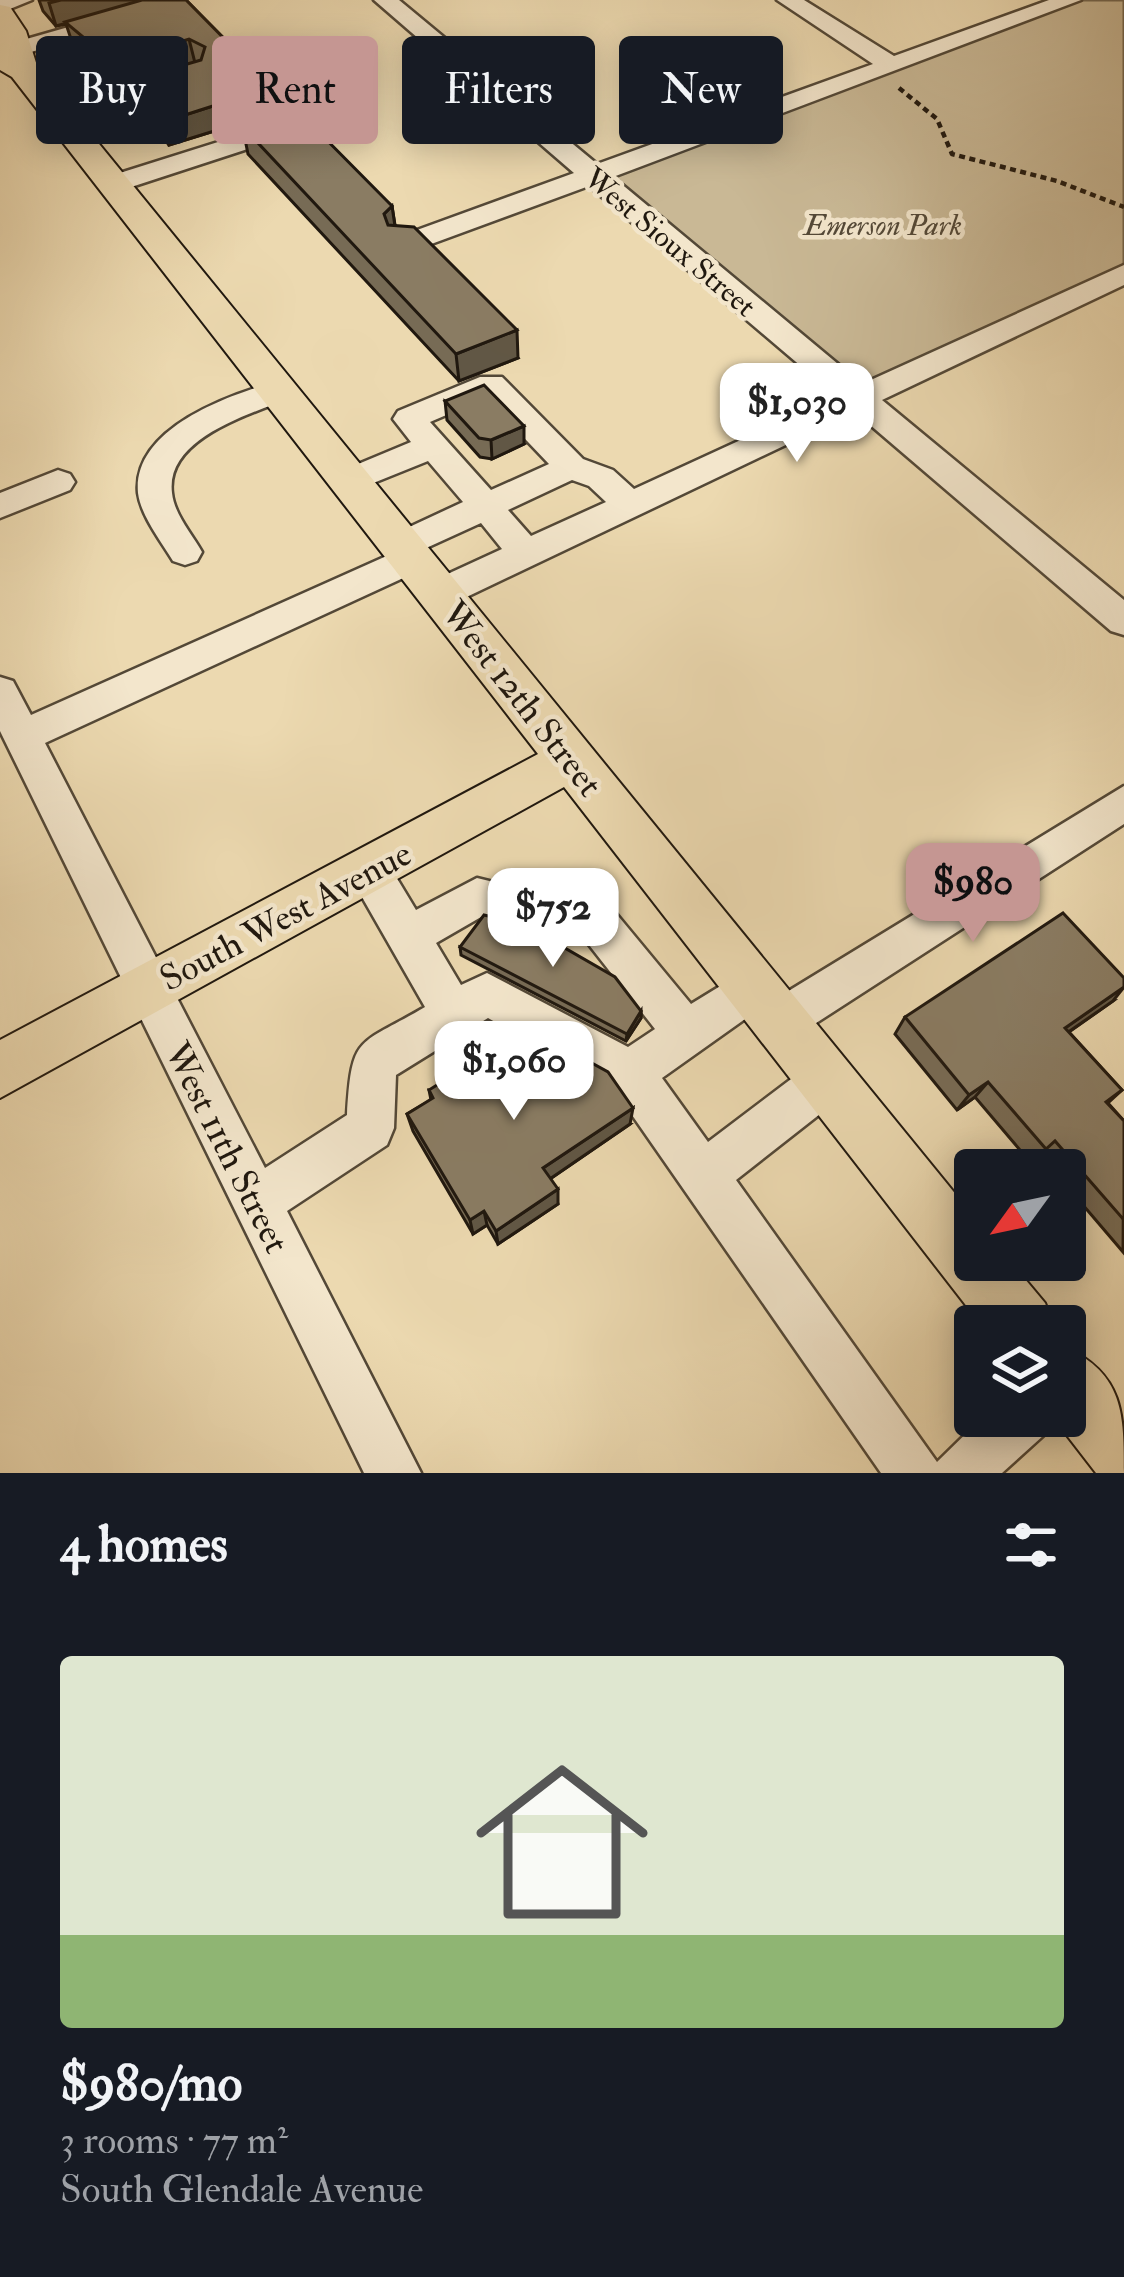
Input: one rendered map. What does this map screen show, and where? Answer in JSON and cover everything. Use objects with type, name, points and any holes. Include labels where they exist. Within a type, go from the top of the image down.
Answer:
[{"type":"main road","name":"West 12th Street","points":[[0,10],[13,59],[36,88]]},
{"type":"main road","name":"West 12th Street","points":[[81,144],[1005,1305]]},
{"type":"main road","name":"South West Avenue","points":[[0,1070],[570,760]]},
{"type":"main road","points":[[1086,1407],[1124,1454]]},
{"type":"street","points":[[0,10],[21,0]]},
{"type":"street","name":"West Sioux Street","points":[[385,0],[1124,621]]},
{"type":"street","points":[[788,0],[895,77]]},
{"type":"street","points":[[405,244],[591,176],[895,77],[1070,0]]},
{"type":"street","points":[[13,59],[139,14]]},
{"type":"street","points":[[188,76],[196,74]]},
{"type":"street","points":[[113,184],[238,144]]},
{"type":"street","points":[[22,736],[418,566],[526,554],[1124,274]]},
{"type":"street","points":[[526,554],[410,419],[491,384],[571,467],[601,478],[629,505]]},
{"type":"street","points":[[185,552],[154,496],[154,477],[188,432],[279,391]]},
{"type":"street","points":[[351,481],[433,446]]},
{"type":"street","points":[[418,566],[486,506],[571,467]]},
{"type":"street","points":[[0,506],[58,482]]},
{"type":"street","name":"West 11th Street","points":[[0,692],[393,1473]]},
{"type":"street","points":[[630,1073],[686,1033],[767,1004],[1124,803]]},
{"type":"street","points":[[368,870],[409,936],[480,995],[561,1025],[630,1073],[914,1473]]},
{"type":"street","points":[[409,936],[477,897],[535,923],[599,925],[605,958],[686,1033]]},
{"type":"street","points":[[256,1203],[370,1128],[373,1063],[480,995]]},
{"type":"street","points":[[705,1174],[827,1080]]},
{"type":"street","points":[[959,1473],[1001,1437]]},
{"type":"path","points":[[895,77],[938,119],[952,154],[1058,181],[1124,207]]},
{"type":"green space","name":"Emerson Park","points":[[1069,0],[1124,0],[1124,274],[856,400],[591,175],[676,144],[783,144],[783,105]]},
{"type":"building","points":[[142,0],[186,0],[222,36],[212,36],[212,106],[188,114],[188,64],[201,60],[205,47],[188,36],[82,36],[65,22]]},
{"type":"building","points":[[259,144],[331,144],[392,206],[384,214],[388,225],[414,227],[517,330],[456,354]]},
{"type":"building","points":[[484,385],[524,426],[491,440],[479,438],[445,401]]},
{"type":"building","points":[[1063,913],[1124,978],[1124,987],[1065,1028],[1122,1090],[1106,1102],[1124,1121],[1124,1220],[1086,1176],[1086,1149],[1062,1149],[1055,1141],[1046,1149],[988,1082],[969,1095],[905,1017]]},
{"type":"building","points":[[484,915],[523,924],[615,977],[641,1011],[627,1034],[460,947]]},
{"type":"building","points":[[528,1028],[608,1072],[633,1108],[543,1168],[558,1189],[496,1231],[484,1211],[470,1220],[407,1114],[433,1098],[429,1090]]}]
